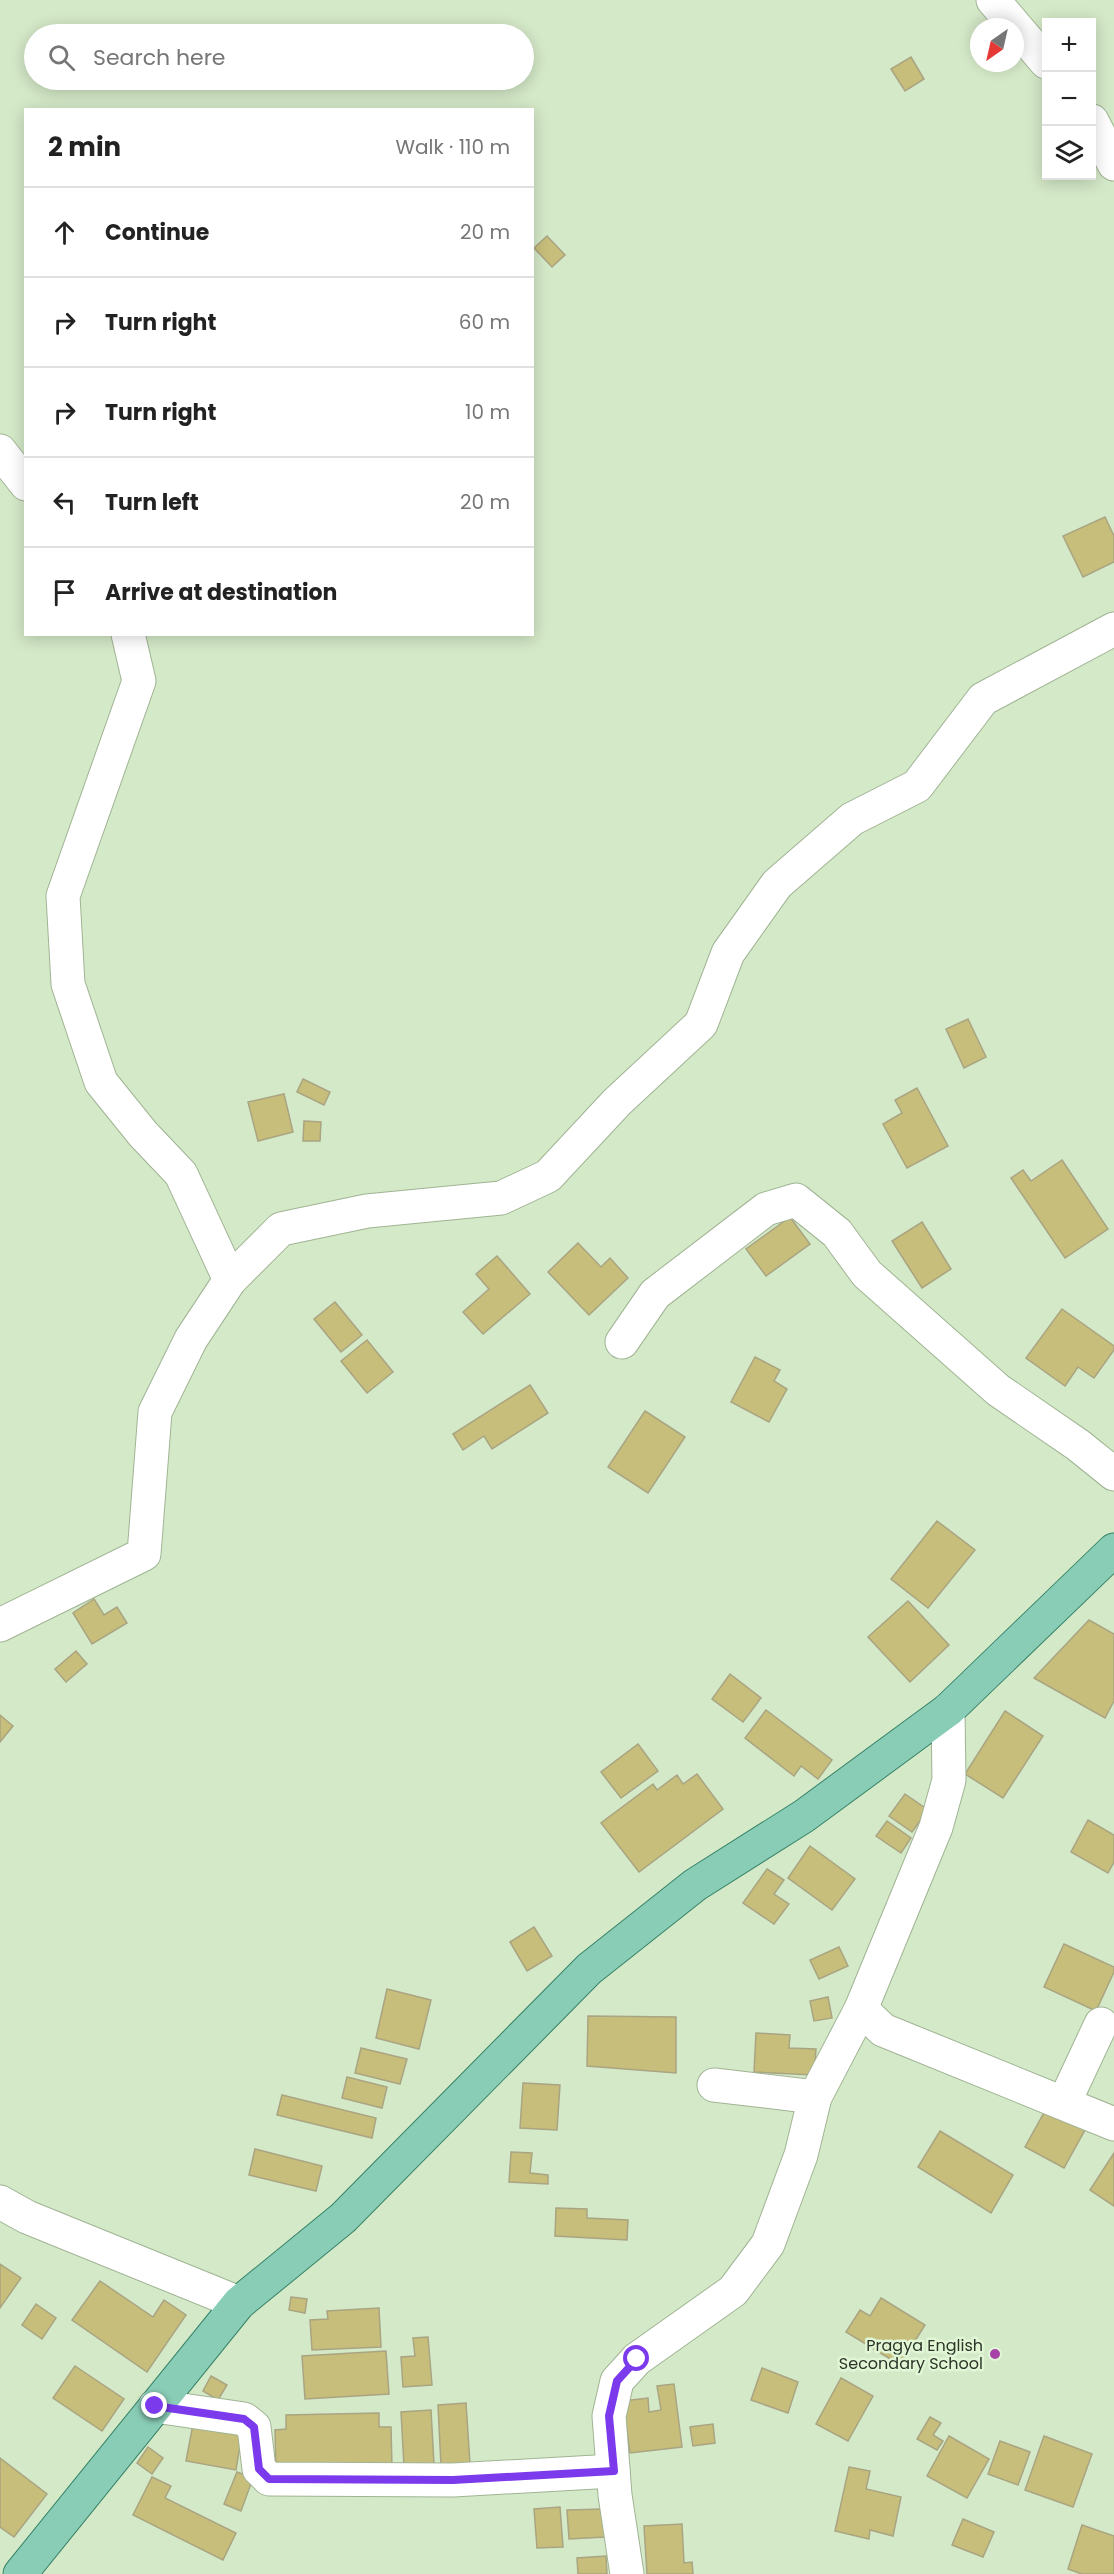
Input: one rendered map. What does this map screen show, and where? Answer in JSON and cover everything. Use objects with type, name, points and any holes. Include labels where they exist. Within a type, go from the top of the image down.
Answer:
[{"type":"main road","points":[[20,2574],[239,2302],[343,2218],[589,1969],[695,1885],[804,1816],[948,1710],[1114,1550]]},
{"type":"street","points":[[993,0],[1042,56]]},
{"type":"street","points":[[1094,126],[1114,165]]},
{"type":"street","points":[[0,451],[24,481]]},
{"type":"street","points":[[0,1625],[144,1554],[156,1412],[191,1339],[230,1280],[281,1229],[367,1211],[501,1198],[548,1176],[617,1102],[701,1024],[728,953],[777,884],[852,819],[917,786],[983,699],[1114,629]]},
{"type":"street","points":[[128,636],[139,681],[63,896],[68,984],[101,1082],[143,1134],[181,1174],[230,1280]]},
{"type":"street","points":[[622,1342],[655,1294],[766,1209],[796,1200],[837,1233],[867,1274],[998,1390],[1078,1445],[1114,1474]]},
{"type":"street","points":[[627,2574],[609,2416],[617,2381],[637,2359],[734,2291],[768,2244],[801,2156],[815,2097],[861,2009],[936,1827],[949,1780],[948,1710]]},
{"type":"street","points":[[861,2009],[883,2030],[1114,2124]]},
{"type":"street","points":[[1064,2103],[1101,2024]]},
{"type":"street","points":[[714,2085],[815,2097]]},
{"type":"street","points":[[0,2202],[27,2217],[239,2302]]},
{"type":"street","points":[[155,2406],[244,2419],[254,2427],[259,2469],[269,2479],[453,2480],[614,2471]]},
{"type":"building","points":[[911,57],[924,79],[905,91],[891,69]]},
{"type":"building","points":[[547,236],[565,255],[552,267],[534,248]]},
{"type":"building","points":[[1105,517],[1114,536],[1114,562],[1083,577],[1063,536]]},
{"type":"building","points":[[968,1019],[986,1057],[964,1068],[946,1029]]},
{"type":"building","points":[[303,1079],[330,1092],[324,1105],[297,1092]]},
{"type":"building","points":[[917,1088],[948,1146],[907,1168],[883,1124],[902,1113],[895,1100]]},
{"type":"building","points":[[284,1094],[293,1132],[258,1141],[248,1102]]},
{"type":"building","points":[[304,1121],[321,1122],[320,1141],[303,1141]]},
{"type":"building","points":[[1062,1160],[1108,1229],[1065,1258],[1011,1178],[1023,1170],[1031,1181]]},
{"type":"building","points":[[790,1217],[810,1244],[766,1276],[746,1249]]},
{"type":"building","points":[[922,1222],[951,1269],[922,1288],[892,1241]]},
{"type":"building","points":[[578,1243],[601,1267],[610,1258],[628,1278],[589,1315],[548,1272]]},
{"type":"building","points":[[497,1256],[530,1294],[483,1334],[463,1312],[489,1289],[476,1274]]},
{"type":"building","points":[[335,1302],[362,1335],[341,1352],[314,1319]]},
{"type":"building","points":[[1062,1309],[1114,1346],[1114,1350],[1094,1378],[1078,1367],[1065,1386],[1026,1358]]},
{"type":"building","points":[[367,1340],[393,1372],[367,1393],[341,1361]]},
{"type":"building","points":[[755,1357],[780,1370],[774,1381],[787,1389],[769,1422],[731,1402]]},
{"type":"building","points":[[530,1385],[548,1413],[492,1449],[484,1436],[463,1450],[453,1434]]},
{"type":"building","points":[[645,1411],[685,1437],[648,1493],[608,1467]]},
{"type":"building","points":[[937,1521],[975,1550],[928,1608],[891,1579]]},
{"type":"building","points":[[94,1599],[104,1615],[117,1607],[127,1623],[92,1644],[73,1613]]},
{"type":"building","points":[[908,1601],[949,1645],[910,1682],[868,1637]]},
{"type":"building","points":[[1089,1620],[1114,1634],[1114,1701],[1105,1718],[1034,1678]]},
{"type":"building","points":[[76,1651],[87,1664],[66,1682],[55,1669]]},
{"type":"building","points":[[730,1674],[761,1698],[743,1722],[712,1699]]},
{"type":"building","points":[[766,1710],[832,1760],[818,1779],[801,1766],[794,1776],[745,1738]]},
{"type":"building","points":[[1005,1711],[1043,1736],[1003,1798],[965,1774]]},
{"type":"building","points":[[0,1715],[13,1726],[0,1742]]},
{"type":"building","points":[[638,1744],[658,1771],[621,1798],[601,1772]]},
{"type":"building","points":[[697,1774],[723,1809],[639,1872],[601,1823],[653,1784],[657,1790],[677,1775],[683,1784]]},
{"type":"building","points":[[905,1794],[928,1810],[912,1832],[889,1816]]},
{"type":"building","points":[[1088,1820],[1114,1835],[1114,1862],[1108,1873],[1071,1852]]},
{"type":"building","points":[[887,1821],[911,1838],[901,1853],[876,1836]]},
{"type":"building","points":[[810,1846],[855,1879],[832,1910],[788,1878]]},
{"type":"building","points":[[767,1869],[784,1880],[774,1894],[789,1904],[774,1924],[743,1903]]},
{"type":"building","points":[[534,1927],[552,1956],[527,1971],[510,1942]]},
{"type":"building","points":[[1064,1944],[1114,1967],[1114,1972],[1096,2011],[1044,1987]]},
{"type":"building","points":[[839,1947],[848,1966],[819,1979],[810,1960]]},
{"type":"building","points":[[387,1989],[431,2000],[419,2049],[376,2038]]},
{"type":"building","points":[[828,1997],[832,2018],[814,2021],[810,2001]]},
{"type":"building","points":[[588,2016],[676,2017],[676,2073],[587,2066]]},
{"type":"building","points":[[756,2033],[790,2035],[789,2048],[816,2049],[814,2075],[754,2072]]},
{"type":"building","points":[[361,2048],[407,2059],[400,2084],[355,2073]]},
{"type":"building","points":[[347,2077],[387,2087],[382,2108],[342,2098]]},
{"type":"building","points":[[523,2083],[560,2085],[557,2130],[520,2128]]},
{"type":"building","points":[[282,2095],[376,2118],[372,2138],[277,2115]]},
{"type":"building","points":[[1046,2109],[1085,2130],[1064,2168],[1025,2147]]},
{"type":"building","points":[[940,2131],[1013,2175],[991,2213],[918,2167]]},
{"type":"building","points":[[255,2149],[322,2166],[316,2191],[249,2175]]},
{"type":"building","points":[[511,2152],[532,2153],[530,2173],[548,2175],[548,2184],[509,2182]]},
{"type":"building","points":[[1114,2153],[1114,2206],[1090,2190]]},
{"type":"building","points":[[556,2208],[587,2209],[587,2218],[628,2220],[627,2240],[555,2236]]},
{"type":"building","points":[[0,2264],[21,2278],[0,2308]]},
{"type":"building","points":[[100,2281],[153,2317],[164,2300],[186,2315],[147,2372],[72,2320]]},
{"type":"building","points":[[291,2297],[307,2299],[305,2313],[289,2310]]},
{"type":"building","points":[[881,2298],[925,2325],[900,2365],[846,2332],[860,2310],[870,2316]]},
{"type":"building","points":[[36,2304],[56,2318],[42,2339],[22,2325]]},
{"type":"building","points":[[379,2308],[381,2347],[312,2350],[310,2320],[328,2319],[327,2311]]},
{"type":"building","points":[[428,2337],[432,2385],[403,2387],[401,2357],[415,2356],[413,2338]]},
{"type":"building","points":[[386,2351],[389,2394],[305,2399],[302,2356]]},
{"type":"building","points":[[75,2366],[124,2399],[102,2431],[53,2398]]},
{"type":"building","points":[[762,2368],[798,2382],[788,2413],[751,2400]]},
{"type":"building","points":[[211,2376],[227,2385],[218,2400],[203,2391]]},
{"type":"building","points":[[841,2378],[873,2396],[848,2441],[816,2424]]},
{"type":"building","points":[[674,2384],[682,2447],[630,2453],[623,2401],[648,2398],[649,2412],[661,2410],[657,2386]]},
{"type":"building","points":[[466,2403],[470,2464],[441,2466],[438,2405]]},
{"type":"building","points":[[431,2410],[434,2464],[404,2466],[401,2412]]},
{"type":"building","points":[[379,2413],[379,2427],[391,2427],[392,2468],[276,2471],[275,2430],[286,2429],[286,2415]]},
{"type":"building","points":[[930,2417],[941,2423],[933,2435],[943,2441],[937,2450],[917,2439]]},
{"type":"building","points":[[193,2424],[242,2433],[236,2470],[186,2461]]},
{"type":"building","points":[[713,2424],[715,2443],[693,2446],[690,2427]]},
{"type":"building","points":[[949,2436],[989,2459],[967,2498],[927,2476]]},
{"type":"building","points":[[1044,2436],[1092,2454],[1073,2507],[1025,2490]]},
{"type":"building","points":[[1000,2441],[1030,2452],[1018,2485],[988,2474]]},
{"type":"building","points":[[148,2447],[163,2458],[152,2474],[137,2463]]},
{"type":"building","points":[[0,2458],[47,2494],[14,2537],[0,2527]]},
{"type":"building","points":[[849,2467],[870,2471],[866,2489],[901,2497],[893,2536],[870,2530],[869,2539],[835,2531]]},
{"type":"building","points":[[237,2472],[253,2478],[241,2511],[224,2504]]},
{"type":"building","points":[[152,2477],[171,2486],[165,2498],[236,2533],[223,2560],[133,2515]]},
{"type":"building","points":[[560,2507],[563,2547],[537,2548],[534,2509]]},
{"type":"building","points":[[603,2509],[605,2537],[569,2539],[567,2510]]},
{"type":"building","points":[[963,2519],[994,2532],[983,2557],[952,2545]]},
{"type":"building","points":[[682,2524],[684,2563],[692,2562],[693,2574],[647,2574],[644,2526]]},
{"type":"building","points":[[1082,2525],[1114,2536],[1114,2574],[1082,2574],[1068,2569]]},
{"type":"building","points":[[606,2556],[607,2574],[578,2574],[577,2558]]},
{"type":"place","name":"Pragya English Secondary School","points":[[995,2354]]},
{"type":"route","points":[[155,2406],[244,2419],[254,2427],[259,2469],[269,2479],[453,2480],[614,2471],[609,2416],[617,2381],[637,2359]]}]
